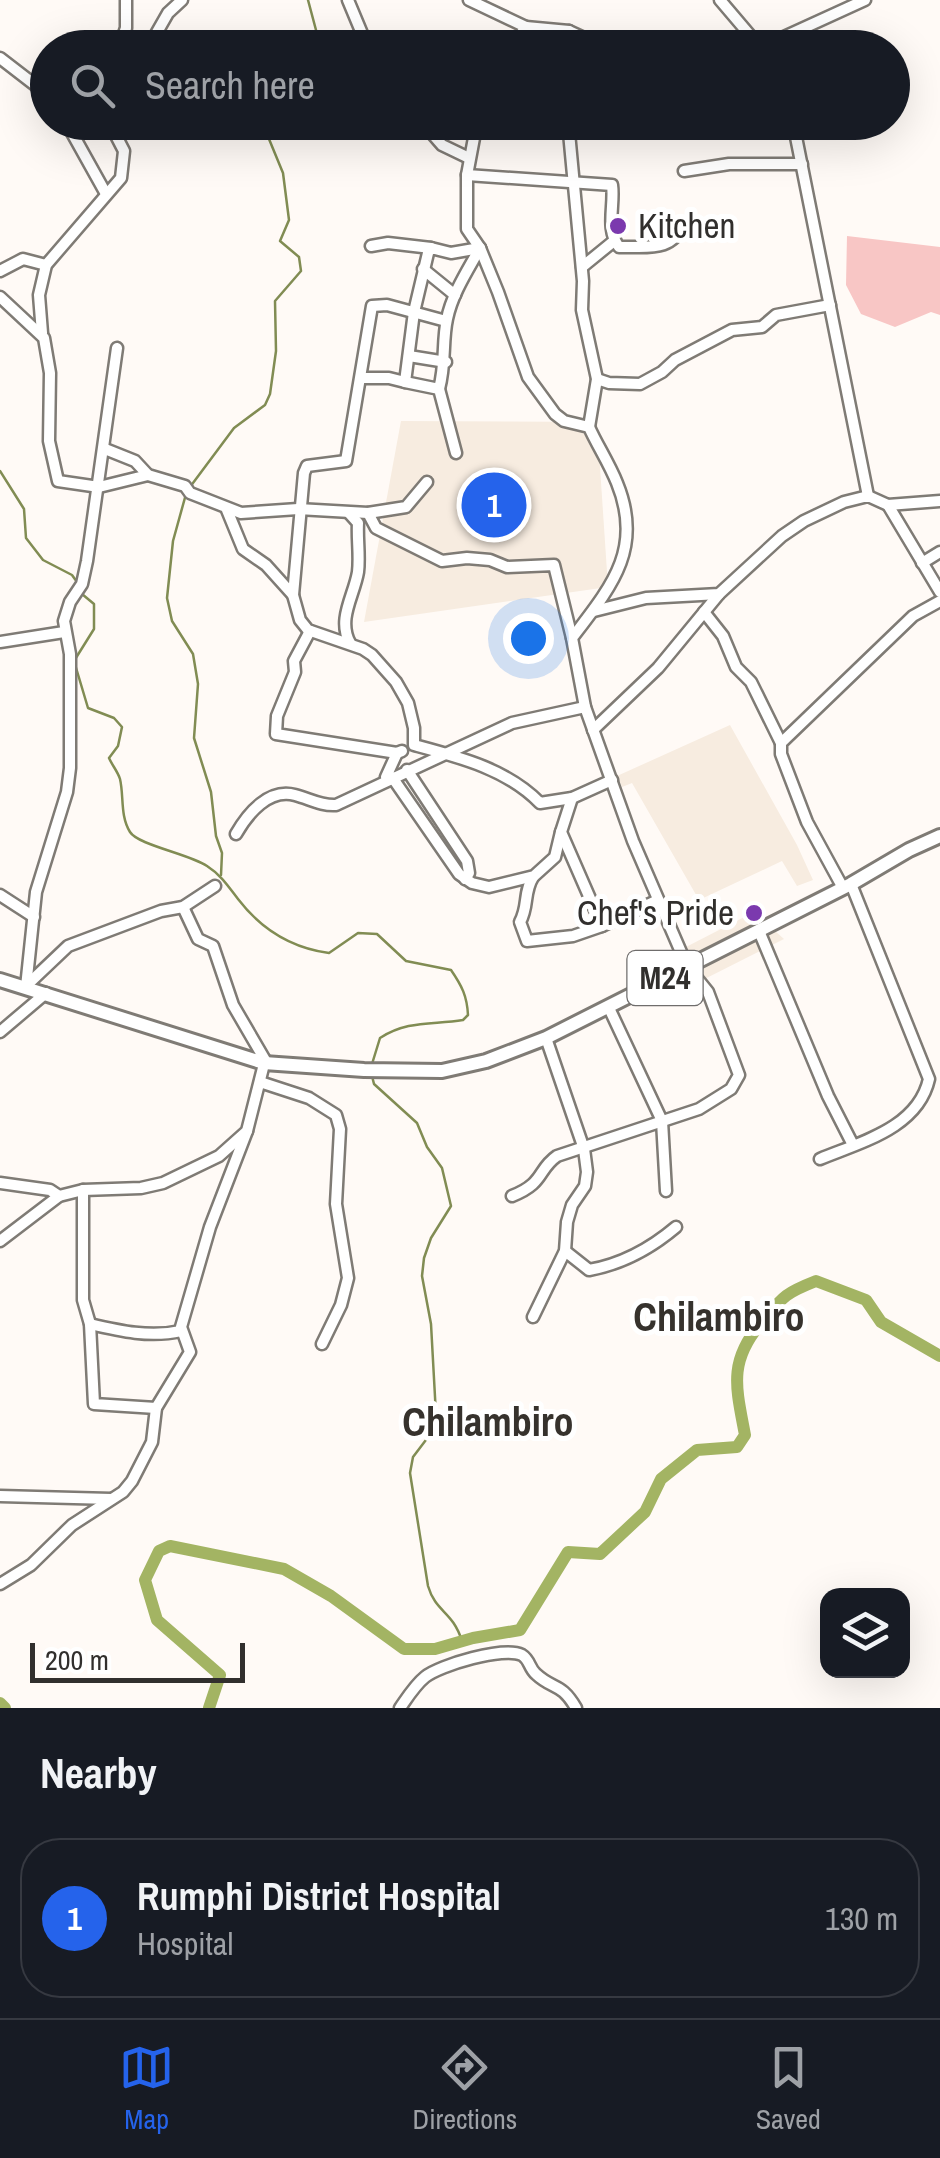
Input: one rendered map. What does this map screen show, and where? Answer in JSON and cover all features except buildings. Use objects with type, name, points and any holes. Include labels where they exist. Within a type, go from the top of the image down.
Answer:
[{"type":"main road","name":"M24","points":[[0,980],[264,1063],[442,1071],[486,1061],[546,1038],[940,836]]},
{"type":"street","points":[[125,30],[126,0]]},
{"type":"street","points":[[159,30],[168,13],[182,0]]},
{"type":"street","points":[[348,0],[360,30]]},
{"type":"street","points":[[469,0],[526,27],[558,30]]},
{"type":"street","points":[[720,0],[746,30]]},
{"type":"street","points":[[805,30],[860,1]]},
{"type":"street","points":[[1,63],[30,81]]},
{"type":"street","points":[[76,140],[106,192]]},
{"type":"street","points":[[119,140],[124,151],[121,178],[46,265],[40,295],[50,374],[48,441],[58,482],[100,487],[148,476]]},
{"type":"street","points":[[438,140],[469,158]]},
{"type":"street","points":[[474,140],[465,222],[480,248],[528,377],[555,414],[589,426]]},
{"type":"street","points":[[569,140],[585,330],[597,379],[589,426],[617,482],[626,511],[626,551],[621,568],[572,638]]},
{"type":"street","points":[[797,140],[868,496]]},
{"type":"street","points":[[684,171],[729,164],[802,164]]},
{"type":"street","points":[[467,175],[612,185],[614,241],[619,247],[664,246],[676,240],[686,223]]},
{"type":"street","points":[[582,267],[614,241]]},
{"type":"street","points":[[370,246],[388,243],[451,252],[480,248]]},
{"type":"street","points":[[404,382],[414,312],[431,248]]},
{"type":"street","points":[[456,453],[439,390],[446,362],[446,321],[454,295],[480,248]]},
{"type":"street","points":[[0,271],[23,259],[46,265]]},
{"type":"street","points":[[423,269],[454,295]]},
{"type":"street","points":[[0,297],[42,334]]},
{"type":"street","points":[[414,745],[408,703],[372,655],[350,643],[310,631],[300,620],[293,595],[298,510],[308,466],[346,461],[372,306],[376,303],[446,321]]},
{"type":"street","points":[[597,379],[609,384],[640,384],[732,330],[762,327],[776,314],[830,304]]},
{"type":"street","points":[[26,986],[36,892],[67,792],[70,654],[64,632],[70,602],[79,588],[100,487],[116,348]]},
{"type":"street","points":[[409,356],[446,362]]},
{"type":"street","points":[[362,378],[389,378],[439,390]]},
{"type":"street","points":[[105,449],[135,461],[148,476],[188,490],[226,510],[254,514],[298,510],[368,514],[406,507],[428,482]]},
{"type":"street","points":[[592,730],[658,668],[719,594],[804,521],[844,502],[868,496],[888,505],[940,501]]},
{"type":"street","points":[[888,505],[940,592]]},
{"type":"street","points":[[226,510],[243,549],[266,565],[293,595]]},
{"type":"street","points":[[348,513],[358,523],[358,570],[345,619],[345,634],[350,643]]},
{"type":"street","points":[[368,514],[376,528],[442,561],[467,558],[508,567],[554,565],[592,730],[633,842],[687,966],[708,992],[739,1074],[731,1089],[699,1110],[550,1160],[539,1181],[512,1196]]},
{"type":"street","points":[[922,562],[940,552]]},
{"type":"street","points":[[593,611],[646,598],[719,594]]},
{"type":"street","points":[[781,743],[913,616],[940,601]]},
{"type":"street","points":[[704,612],[723,636],[736,668],[750,682],[781,743],[781,754],[807,822],[847,886],[929,1079],[925,1098],[897,1124],[820,1159]]},
{"type":"street","points":[[310,631],[294,661],[295,672],[276,716],[276,734],[397,753],[414,745],[450,754],[522,784],[540,803],[572,798],[612,780]]},
{"type":"street","points":[[0,642],[64,632]]},
{"type":"street","points":[[236,834],[251,814],[274,795],[285,793],[336,805],[512,724],[585,707]]},
{"type":"street","points":[[392,777],[386,777],[397,753]]},
{"type":"street","points":[[407,770],[467,862],[469,873],[465,878]]},
{"type":"street","points":[[392,777],[465,878],[489,887],[534,876]]},
{"type":"street","points":[[572,798],[555,857],[534,876],[525,892],[527,910],[520,922],[527,941],[573,936],[658,900]]},
{"type":"street","points":[[561,832],[602,926]]},
{"type":"street","points":[[26,986],[68,946],[160,911],[183,907],[215,886]]},
{"type":"street","points":[[0,894],[34,917]]},
{"type":"street","points":[[0,1584],[31,1566],[72,1525],[132,1481],[152,1442],[156,1408],[190,1352],[181,1332],[210,1226],[247,1131],[264,1063],[234,1006],[213,946],[198,938],[183,907]]},
{"type":"street","points":[[759,931],[852,1145]]},
{"type":"street","points":[[0,1032],[46,993]]},
{"type":"street","points":[[609,1008],[662,1121],[666,1191]]},
{"type":"street","points":[[533,1316],[565,1252],[567,1222],[588,1172],[584,1149],[546,1038]]},
{"type":"street","points":[[260,1082],[309,1098],[336,1115],[340,1129],[336,1204],[348,1278],[341,1305],[322,1344]]},
{"type":"street","points":[[0,1241],[59,1196],[163,1183],[219,1156],[247,1131]]},
{"type":"street","points":[[0,1183],[50,1190],[59,1196]]},
{"type":"street","points":[[84,1190],[84,1300],[90,1324],[94,1404],[156,1408]]},
{"type":"street","points":[[565,1252],[589,1270],[607,1266],[648,1251],[676,1227]]},
{"type":"street","points":[[90,1324],[126,1332],[181,1332]]},
{"type":"street","points":[[0,1496],[112,1499]]},
{"type":"street","points":[[400,1708],[425,1676],[500,1652],[520,1654],[533,1672],[559,1685],[576,1708]]},
{"type":"shaded area","points":[[847,236],[940,247],[940,315],[931,312],[895,327],[861,314],[846,285]]},
{"type":"shaded area","points":[[401,421],[597,422],[608,587],[364,622]]},
{"type":"shaded area","points":[[730,725],[813,880],[797,886],[782,861],[699,900],[632,783],[622,787],[617,776]]},
{"type":"shaded area","points":[[754,912],[784,939],[667,998],[651,965]]},
{"type":"waterway","points":[[308,0],[316,30]]},
{"type":"waterway","points":[[190,487],[234,428],[265,405],[276,351],[275,301],[301,271],[299,257],[280,241],[289,220],[283,173],[269,140]]},
{"type":"waterway","points":[[0,471],[24,509],[26,538],[43,560],[72,575],[77,582]]},
{"type":"waterway","points":[[186,494],[173,541],[167,598],[172,621],[193,654],[198,684],[194,738],[211,792],[222,853],[221,875]]},
{"type":"waterway","points":[[82,594],[94,604],[94,629],[74,661],[88,708],[114,718],[122,727],[118,746],[109,758],[120,779],[123,813],[130,832],[207,866],[247,910],[290,942],[329,953],[358,933],[377,934],[406,961],[451,970],[458,981],[468,1015],[463,1020],[390,1032],[380,1038],[372,1064]]},
{"type":"waterway","points":[[372,1076],[374,1084],[417,1123],[442,1168],[451,1206],[431,1238],[424,1258],[422,1276],[431,1324],[436,1415],[435,1428],[413,1457],[410,1473],[428,1586],[462,1641]]},
{"type":"waterway","points":[[209,1708],[220,1675],[157,1620],[145,1580],[159,1551],[170,1546],[284,1569],[331,1596],[404,1649],[435,1649],[520,1630],[568,1552],[600,1554],[645,1512],[661,1479],[697,1450],[737,1447],[745,1435],[737,1389],[743,1350],[761,1323],[790,1293],[816,1281],[866,1300],[881,1322],[940,1356]]},
{"type":"waterway","points":[[0,1703],[5,1708]]},
{"type":"place","name":"Kitchen","points":[[618,226]]},
{"type":"place","name":"Rumphi District Hospital","points":[[494,505]]},
{"type":"place","name":"Chef's Pride","points":[[754,913]]},
{"type":"district","name":"Chilambiro","points":[[719,1317]]},
{"type":"district","name":"Chilambiro","points":[[488,1422]]}]
